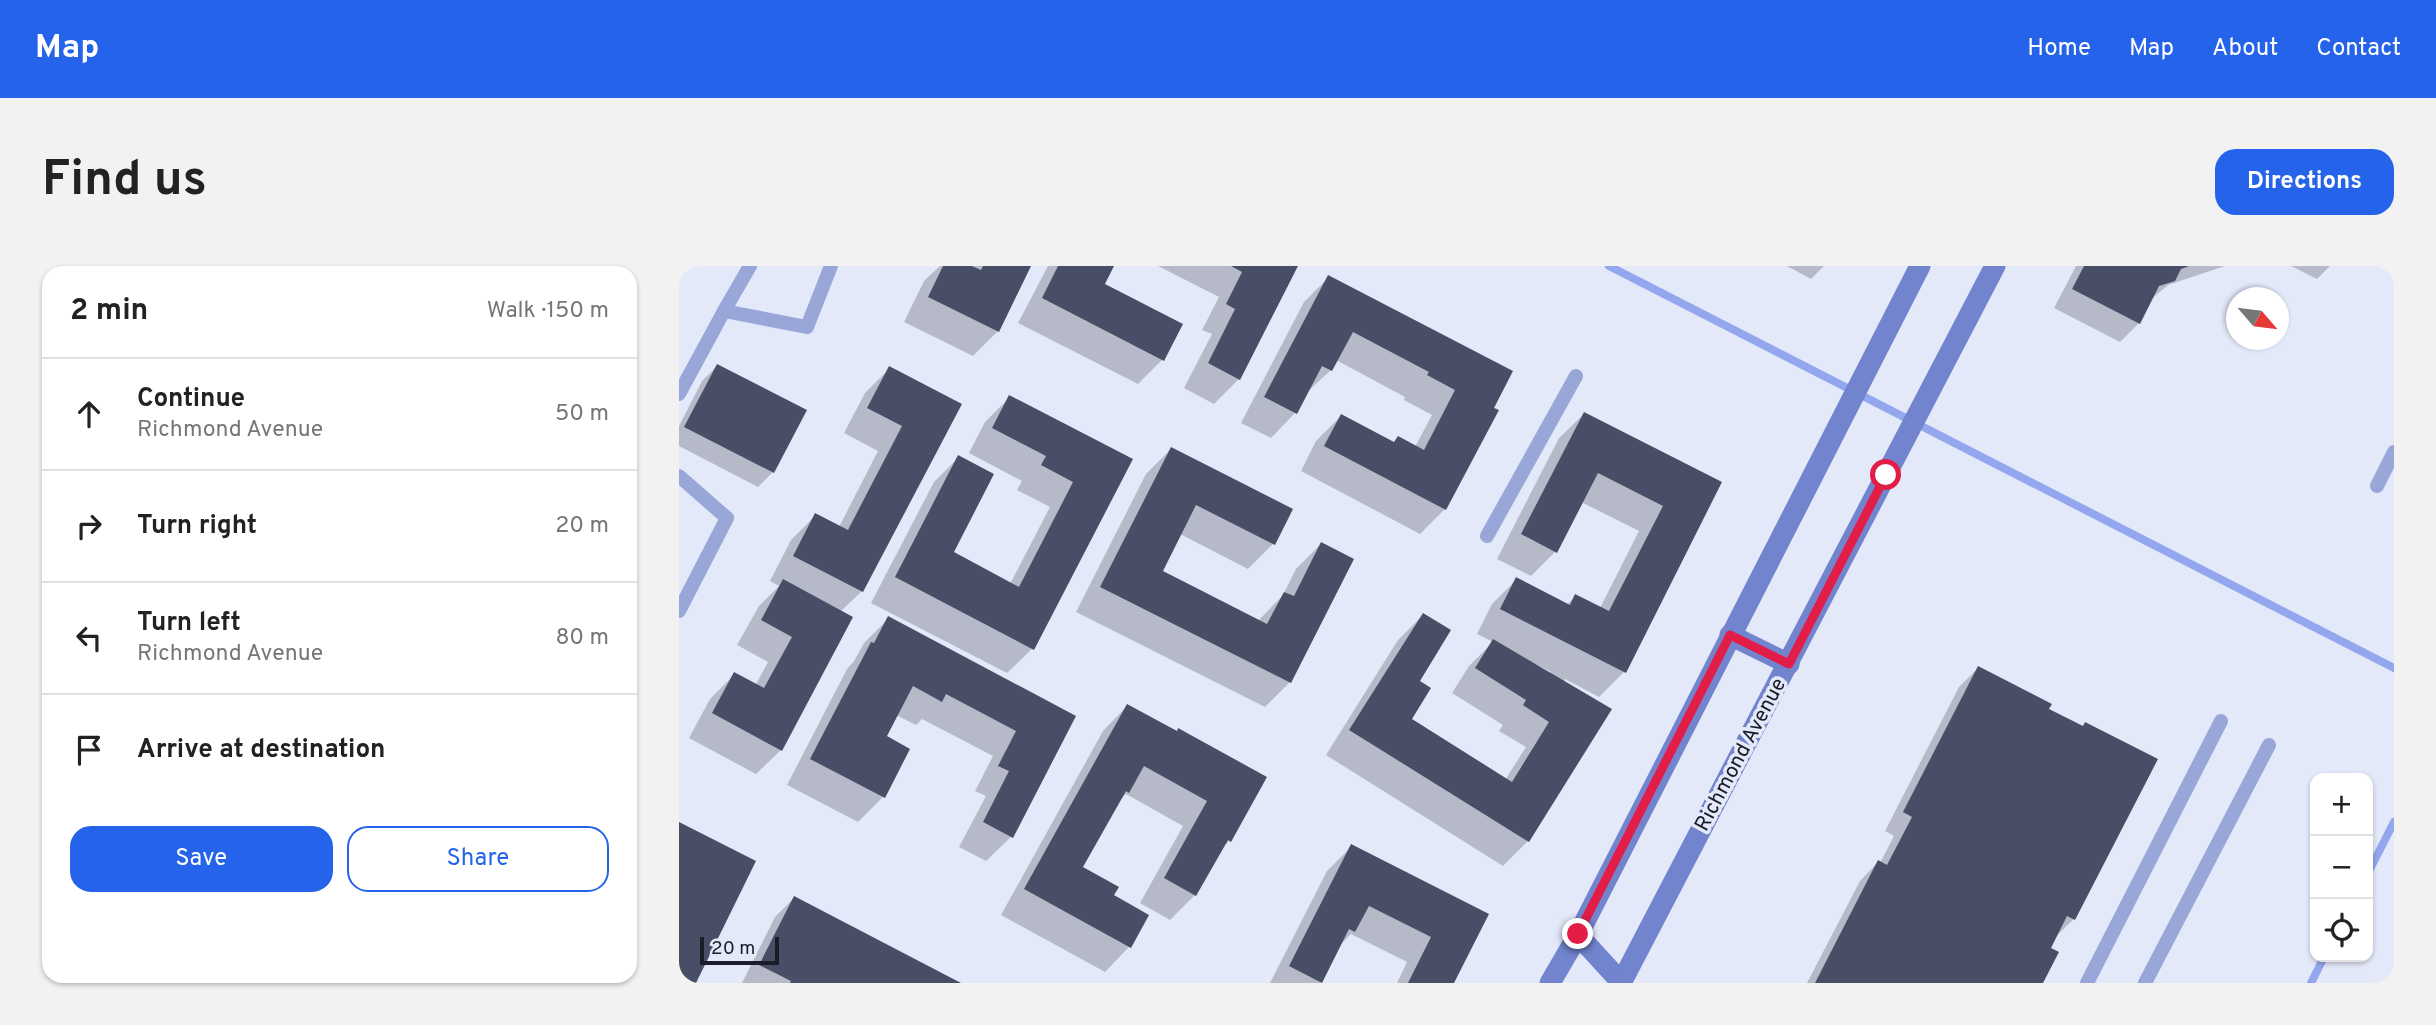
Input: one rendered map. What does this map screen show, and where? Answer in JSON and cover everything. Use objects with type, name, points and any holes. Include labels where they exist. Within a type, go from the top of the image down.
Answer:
[{"type":"main road","points":[[1550,983],[1578,934],[1920,266]]},
{"type":"main road","name":"Richmond Avenue","points":[[1621,982],[1995,266]]},
{"type":"main road","points":[[1730,635],[1789,664]]},
{"type":"main road","points":[[1578,934],[1621,982]]},
{"type":"lane","points":[[679,394],[750,266]]},
{"type":"lane","points":[[724,311],[807,327],[831,266]]},
{"type":"lane","points":[[1487,536],[1576,376]]},
{"type":"lane","points":[[2377,486],[2394,452]]},
{"type":"lane","points":[[679,476],[727,518],[679,611]]},
{"type":"lane","points":[[2087,983],[2221,721]]},
{"type":"lane","points":[[2145,983],[2269,745]]},
{"type":"building","points":[[943,266],[972,266],[981,270],[983,266],[1031,266],[999,332],[928,297]]},
{"type":"building","points":[[1058,266],[1114,266],[1105,284],[1183,324],[1164,361],[1042,298]]},
{"type":"building","points":[[1231,266],[1298,266],[1240,380],[1208,363],[1235,309],[1226,304],[1242,272]]},
{"type":"building","points":[[2084,266],[2189,266],[2181,269],[2175,281],[2159,286],[2140,324],[2072,289]]},
{"type":"building","points":[[1328,275],[1513,371],[1494,408],[1499,410],[1446,510],[1324,446],[1341,414],[1394,442],[1398,436],[1424,450],[1455,390],[1427,375],[1429,372],[1353,332],[1332,371],[1322,366],[1297,414],[1264,397]]},
{"type":"building","points":[[717,364],[807,410],[774,473],[684,427]]},
{"type":"building","points":[[889,366],[962,404],[863,592],[793,556],[815,513],[848,530],[902,426],[867,408]]},
{"type":"building","points":[[1009,395],[1133,459],[1034,650],[895,577],[958,455],[994,474],[954,552],[1019,587],[1073,482],[1041,465],[1046,456],[992,428]]},
{"type":"building","points":[[1584,412],[1722,482],[1626,673],[1500,609],[1516,577],[1570,605],[1575,594],[1609,611],[1663,506],[1598,473],[1557,553],[1521,534]]},
{"type":"building","points":[[1171,447],[1293,509],[1275,545],[1196,505],[1163,571],[1267,624],[1284,592],[1294,596],[1321,542],[1354,559],[1291,683],[1100,587]]},
{"type":"building","points":[[783,579],[853,617],[782,751],[712,713],[734,672],[764,688],[792,637],[761,620]]},
{"type":"building","points":[[1423,613],[1451,630],[1420,681],[1431,688],[1412,719],[1512,782],[1549,722],[1523,705],[1526,700],[1475,668],[1493,639],[1612,709],[1529,842],[1349,730]]},
{"type":"building","points":[[888,616],[1076,716],[1013,838],[983,822],[1009,771],[998,766],[1016,731],[946,694],[942,702],[913,686],[887,736],[910,749],[885,798],[810,759],[871,642],[874,643]]},
{"type":"building","points":[[1978,666],[2052,704],[2049,709],[2083,726],[2085,722],[2158,759],[2075,920],[2067,916],[2051,948],[2059,952],[2043,983],[1815,983],[1878,860],[1887,865],[1912,817],[1903,812]]},
{"type":"building","points":[[1127,704],[1177,731],[1178,728],[1267,777],[1231,842],[1228,840],[1196,896],[1164,878],[1207,801],[1144,766],[1129,793],[1126,791],[1083,867],[1119,887],[1114,895],[1149,915],[1131,948],[1024,889]]},
{"type":"building","points":[[679,822],[756,861],[696,983],[679,983]]},
{"type":"building","points":[[1351,844],[1489,914],[1454,983],[1408,983],[1431,937],[1369,906],[1355,932],[1349,929],[1322,983],[1289,966]]},
{"type":"building","points":[[794,896],[961,983],[790,983],[791,981],[759,965]]},
{"type":"waterway","points":[[1609,266],[2394,668]]},
{"type":"waterway","points":[[2373,863],[2394,822]]},
{"type":"waterway","points":[[2311,983],[2322,962]]},
{"type":"route","points":[[1578,934],[1730,635],[1789,664],[1886,475]]}]
